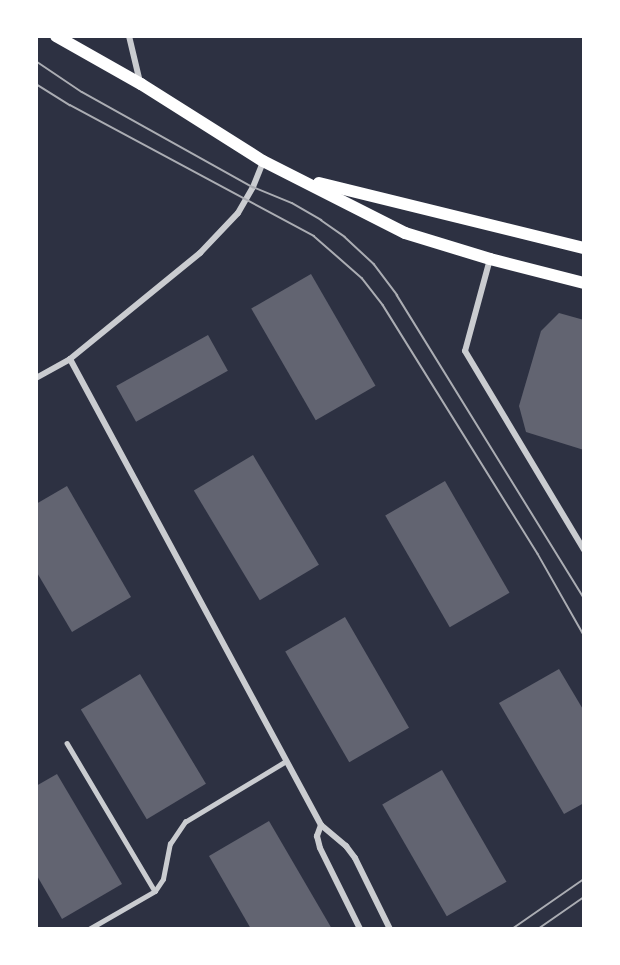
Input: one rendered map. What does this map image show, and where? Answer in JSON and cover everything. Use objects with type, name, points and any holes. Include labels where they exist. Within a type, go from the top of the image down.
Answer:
[{"type":"main road","points":[[56,36],[141,84],[263,161],[405,233],[490,259],[584,283]]},
{"type":"main road","points":[[300,179],[584,248]]},
{"type":"street","points":[[129,36],[141,84]]},
{"type":"street","points":[[36,378],[70,358],[201,253],[238,213],[253,187],[263,161]]},
{"type":"street","points":[[490,259],[465,351],[584,550]]},
{"type":"street","points":[[70,358],[321,825],[355,858],[390,929]]},
{"type":"street","points":[[321,825],[317,836],[320,848],[360,929]]},
{"type":"lane","points":[[67,743],[154,891]]},
{"type":"lane","points":[[89,929],[154,891],[163,879],[170,844],[185,822],[286,761]]},
{"type":"building","points":[[311,274],[376,386],[316,420],[251,308]]},
{"type":"building","points":[[559,313],[584,320],[584,450],[526,432],[519,406],[541,331]]},
{"type":"building","points":[[208,335],[228,371],[136,422],[116,386]]},
{"type":"building","points":[[253,455],[319,565],[260,600],[194,491]]},
{"type":"building","points":[[445,481],[509,593],[450,627],[385,516]]},
{"type":"building","points":[[67,486],[131,597],[72,632],[36,571],[36,504]]},
{"type":"building","points":[[345,617],[409,728],[349,762],[285,652]]},
{"type":"building","points":[[559,669],[584,711],[584,803],[564,814],[499,703]]},
{"type":"building","points":[[140,674],[206,784],[147,819],[81,710]]},
{"type":"building","points":[[442,770],[507,882],[447,916],[382,804]]},
{"type":"building","points":[[57,774],[122,884],[62,919],[36,874],[36,786]]},
{"type":"building","points":[[269,821],[332,929],[251,929],[209,856]]},
{"type":"tram line","points":[[36,61],[82,92],[253,187],[292,203],[321,220],[345,237],[374,264],[397,295],[584,598]]},
{"type":"tram line","points":[[36,84],[70,105],[314,236],[362,278],[383,305],[538,554],[584,635]]},
{"type":"tram line","points":[[512,929],[584,879]]},
{"type":"tram line","points":[[538,929],[584,897]]}]
